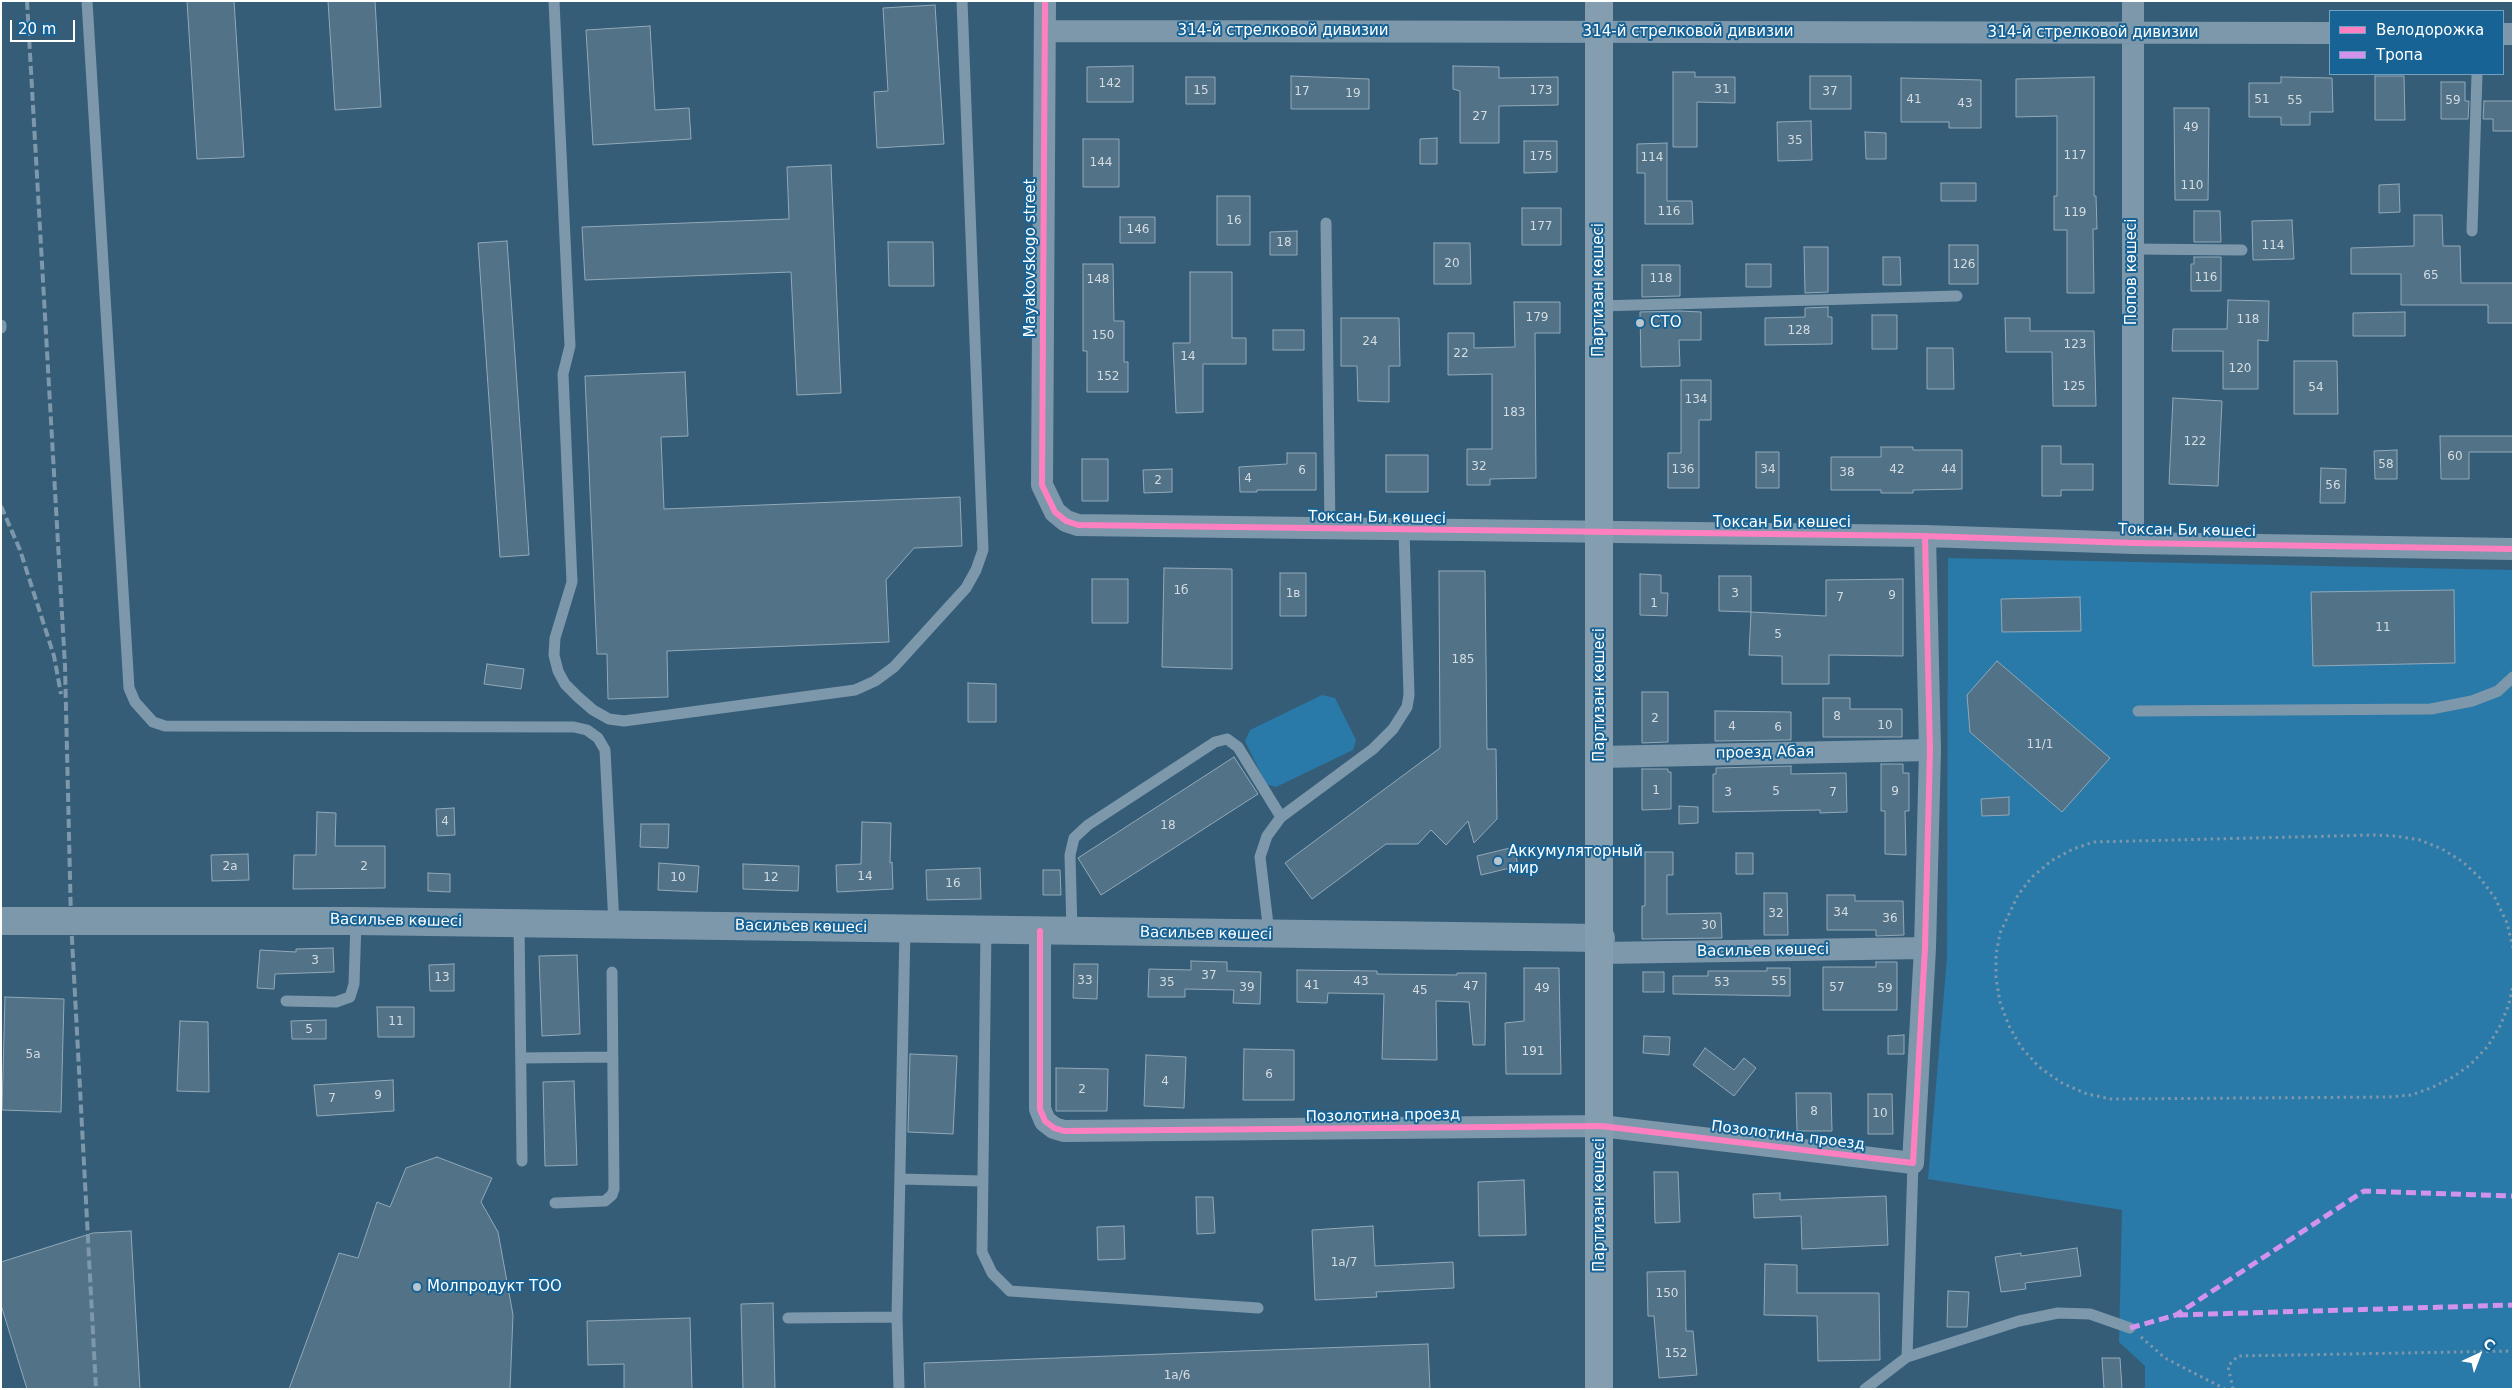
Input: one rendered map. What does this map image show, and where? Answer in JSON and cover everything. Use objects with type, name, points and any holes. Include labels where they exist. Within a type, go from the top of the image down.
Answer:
[{"type":"main road","name":"Партизан көшесі","points":[[1599,1],[1601,946],[1599,1389]]},
{"type":"street","name":"Mayakovskogo street","points":[[1045,1],[1042,485],[1054,512]]},
{"type":"street","name":"Попов көшесі","points":[[2132,543],[2133,1]]},
{"type":"street","name":"314-й стрелковой дивизии","points":[[1045,31],[2329,33]]},
{"type":"street","name":"Токсан Би көшесі","points":[[1054,512],[1066,521],[1078,525],[1600,534],[1925,536],[2132,543],[2513,549]]},
{"type":"street","points":[[1913,1163],[1925,948],[1930,750],[1925,536]]},
{"type":"street","name":"проезд Абая","points":[[1600,757],[1930,750]]},
{"type":"street","name":"Васильев көшесі","points":[[1,920],[356,921],[1040,930],[1269,935],[1601,946],[1925,948]]},
{"type":"street","name":"Позолотина проезд","points":[[1040,930],[1039,1098],[1045,1121],[1054,1128],[1064,1131],[1601,1126],[1913,1163]]},
{"type":"lane","points":[[87,1],[129,688],[135,702],[153,722],[165,726],[574,727],[587,730],[598,738],[605,750],[614,924]]},
{"type":"lane","points":[[554,1],[570,346],[563,374],[572,582],[555,638],[554,655],[558,671],[565,684],[578,697],[593,710],[609,719],[624,721],[856,690],[876,681],[894,667],[966,588],[976,570],[983,550],[962,1]]},
{"type":"lane","points":[[2472,230],[2477,75]]},
{"type":"lane","points":[[1326,223],[1330,529]]},
{"type":"lane","points":[[2132,249],[2242,250]]},
{"type":"lane","points":[[1599,306],[1957,296]]},
{"type":"lane","points":[[1269,935],[1260,857],[1267,836],[1281,817],[1373,749],[1393,729],[1407,707],[1410,695],[1404,531]]},
{"type":"lane","points":[[2138,711],[2431,710],[2472,700],[2498,691],[2513,677]]},
{"type":"lane","points":[[1072,931],[1070,855],[1074,838],[1088,825],[1215,742],[1227,739],[1238,747],[1281,817]]},
{"type":"lane","points":[[286,1001],[336,1002],[350,997],[354,984],[356,921]]},
{"type":"lane","points":[[519,923],[522,1161]]},
{"type":"lane","points":[[899,1389],[897,1317],[905,929]]},
{"type":"lane","points":[[986,930],[982,1252],[992,1273],[1010,1290],[1258,1308]]},
{"type":"lane","points":[[555,1203],[597,1203],[605,1201],[612,1195],[615,1179],[612,972]]},
{"type":"lane","points":[[521,1058],[613,1057]]},
{"type":"lane","points":[[1907,1357],[1913,1163]]},
{"type":"lane","points":[[900,1179],[982,1181]]},
{"type":"lane","points":[[1865,1389],[1907,1357],[2019,1321],[2058,1312],[2090,1314],[2130,1328]]},
{"type":"lane","points":[[788,1318],[897,1317]]},
{"type":"path","points":[[2513,948],[2507,923],[2495,898],[2480,878],[2463,862],[2442,849],[2420,840],[2373,835],[2094,842],[2073,849],[2050,861],[2032,877],[2018,895],[2000,933],[1996,955],[1996,978],[2000,1002],[2008,1026],[2039,1067],[2062,1083],[2087,1094],[2111,1099],[2389,1098],[2411,1095],[2453,1078],[2470,1065],[2488,1046],[2500,1026],[2509,1004],[2513,984]]},
{"type":"path","points":[[2130,1328],[2165,1358],[2225,1389]]},
{"type":"path","points":[[2233,1389],[2228,1366],[2238,1356],[2513,1352]]},
{"type":"shaded area","points":[[1948,558],[2513,570],[2513,1389],[2145,1389],[2145,1366],[2119,1342],[2122,1210],[1928,1179],[1947,957]]},
{"type":"shaded area","points":[[1322,695],[1335,698],[1356,740],[1353,750],[1276,787],[1266,784],[1245,741],[1250,730]]},
{"type":"building","points":[[187,1],[234,1],[244,157],[197,159]]},
{"type":"building","points":[[328,1],[375,1],[381,107],[335,110]]},
{"type":"building","points":[[935,5],[944,144],[877,148],[874,92],[888,91],[883,8]]},
{"type":"building","points":[[650,26],[655,110],[689,108],[691,139],[593,145],[586,30]]},
{"type":"building","points":[[1133,66],[1133,102],[1087,102],[1087,67]]},
{"type":"building","points":[[1453,66],[1499,67],[1499,78],[1558,77],[1558,105],[1499,106],[1499,143],[1460,143],[1460,91],[1453,89]]},
{"type":"building","points":[[1673,72],[1695,72],[1695,77],[1735,77],[1735,103],[1697,102],[1697,147],[1673,147]]},
{"type":"building","points":[[1291,76],[1369,79],[1369,109],[1291,109]]},
{"type":"building","points":[[1810,76],[1851,76],[1851,109],[1810,109]]},
{"type":"building","points":[[2375,76],[2404,76],[2405,120],[2375,120]]},
{"type":"building","points":[[1186,77],[1215,77],[1215,104],[1186,104]]},
{"type":"building","points":[[2094,77],[2094,196],[2096,196],[2097,229],[2093,229],[2094,293],[2067,293],[2067,230],[2054,230],[2054,196],[2057,196],[2057,116],[2016,117],[2016,79]]},
{"type":"building","points":[[2281,77],[2332,78],[2333,112],[2310,112],[2310,125],[2281,125],[2281,117],[2249,117],[2249,83],[2281,83]]},
{"type":"building","points":[[1901,78],[1981,80],[1981,128],[1949,128],[1949,122],[1901,122]]},
{"type":"building","points":[[2441,82],[2465,82],[2465,101],[2469,101],[2468,119],[2441,119]]},
{"type":"building","points":[[2484,101],[2513,101],[2513,131],[2493,131],[2493,119],[2483,119]]},
{"type":"building","points":[[2174,108],[2209,108],[2208,200],[2175,200]]},
{"type":"building","points":[[1811,121],[1812,160],[1778,161],[1777,122]]},
{"type":"building","points":[[1865,132],[1886,133],[1886,159],[1866,159]]},
{"type":"building","points":[[1437,138],[1437,164],[1420,164],[1420,139]]},
{"type":"building","points":[[1083,139],[1119,139],[1119,187],[1083,187]]},
{"type":"building","points":[[1524,141],[1557,141],[1557,172],[1524,173]]},
{"type":"building","points":[[1667,143],[1667,201],[1692,201],[1693,224],[1645,224],[1645,173],[1637,173],[1637,144]]},
{"type":"building","points":[[831,165],[841,393],[797,395],[791,272],[585,280],[582,227],[789,219],[787,167]]},
{"type":"building","points":[[1941,183],[1976,183],[1976,201],[1941,201]]},
{"type":"building","points":[[2399,184],[2400,212],[2379,213],[2379,185]]},
{"type":"building","points":[[1217,196],[1250,196],[1250,245],[1217,245]]},
{"type":"building","points":[[1522,208],[1561,208],[1561,245],[1522,245]]},
{"type":"building","points":[[2194,211],[2220,211],[2221,242],[2194,242]]},
{"type":"building","points":[[2414,215],[2442,215],[2443,246],[2460,246],[2461,283],[2513,283],[2513,323],[2488,323],[2488,305],[2401,305],[2401,274],[2351,274],[2351,248],[2414,246]]},
{"type":"building","points":[[1120,217],[1155,217],[1155,243],[1120,243]]},
{"type":"building","points":[[2292,220],[2294,259],[2253,260],[2252,221]]},
{"type":"building","points":[[1297,231],[1297,255],[1270,255],[1270,232]]},
{"type":"building","points":[[507,241],[529,555],[500,557],[478,243]]},
{"type":"building","points":[[888,242],[933,242],[934,286],[889,286]]},
{"type":"building","points":[[1434,243],[1470,243],[1471,284],[1434,284]]},
{"type":"building","points":[[1949,245],[1978,245],[1978,284],[1949,284]]},
{"type":"building","points":[[1804,247],[1828,247],[1828,292],[1805,293]]},
{"type":"building","points":[[1883,257],[1900,257],[1901,285],[1883,285]]},
{"type":"building","points":[[2194,257],[2221,257],[2221,291],[2191,291],[2191,264],[2194,264]]},
{"type":"building","points":[[1083,264],[1113,264],[1114,321],[1124,321],[1124,362],[1128,362],[1128,392],[1087,392],[1087,351],[1083,351]]},
{"type":"building","points":[[1746,264],[1771,264],[1771,287],[1746,287]]},
{"type":"building","points":[[1642,265],[1680,265],[1680,296],[1642,297]]},
{"type":"building","points":[[1190,272],[1232,272],[1232,338],[1246,338],[1246,364],[1203,364],[1203,412],[1176,413],[1173,343],[1190,343]]},
{"type":"building","points":[[2228,300],[2269,301],[2268,341],[2258,340],[2258,389],[2223,389],[2223,351],[2172,351],[2173,329],[2227,329]]},
{"type":"building","points":[[1514,302],[1560,302],[1560,333],[1535,333],[1536,478],[1490,479],[1490,485],[1467,485],[1467,449],[1492,449],[1492,374],[1448,375],[1448,333],[1474,333],[1474,348],[1515,347]]},
{"type":"building","points":[[1828,307],[1828,317],[1832,317],[1832,344],[1765,345],[1765,318],[1805,317],[1805,308]]},
{"type":"building","points":[[1640,312],[1701,312],[1701,340],[1679,340],[1680,366],[1641,367]]},
{"type":"building","points":[[2405,312],[2405,336],[2353,336],[2353,313]]},
{"type":"building","points":[[1872,315],[1897,315],[1897,349],[1872,349]]},
{"type":"building","points":[[1341,318],[1399,318],[1400,366],[1389,366],[1389,402],[1358,401],[1357,366],[1341,366]]},
{"type":"building","points":[[2005,318],[2030,318],[2030,331],[2094,331],[2096,406],[2053,406],[2052,352],[2006,352]]},
{"type":"building","points":[[1273,330],[1304,330],[1304,350],[1273,350]]},
{"type":"building","points":[[1927,348],[1953,348],[1954,389],[1927,389]]},
{"type":"building","points":[[2294,361],[2337,361],[2338,414],[2294,414]]},
{"type":"building","points":[[685,372],[688,436],[661,437],[664,509],[960,497],[962,546],[914,548],[886,580],[889,642],[667,651],[668,697],[608,699],[607,654],[597,654],[585,376]]},
{"type":"building","points":[[1681,380],[1711,380],[1711,420],[1699,420],[1699,488],[1668,488],[1668,453],[1681,453]]},
{"type":"building","points":[[2173,398],[2222,401],[2218,486],[2169,484]]},
{"type":"building","points":[[2440,436],[2513,436],[2513,452],[2469,452],[2469,479],[2441,479]]},
{"type":"building","points":[[2042,446],[2061,446],[2061,464],[2093,464],[2093,490],[2061,490],[2061,496],[2042,496]]},
{"type":"building","points":[[1881,447],[1913,447],[1913,450],[1962,450],[1962,489],[1913,490],[1913,493],[1881,493],[1881,490],[1831,490],[1831,457],[1881,457]]},
{"type":"building","points":[[2397,450],[2397,479],[2375,479],[2374,451]]},
{"type":"building","points":[[1756,452],[1779,452],[1779,488],[1756,488]]},
{"type":"building","points":[[1287,453],[1316,453],[1316,490],[1257,490],[1257,492],[1240,492],[1239,467],[1287,464]]},
{"type":"building","points":[[1386,455],[1428,455],[1428,492],[1386,492]]},
{"type":"building","points":[[1082,459],[1108,459],[1108,501],[1082,501]]},
{"type":"building","points":[[2321,468],[2346,469],[2345,503],[2320,503]]},
{"type":"building","points":[[1172,469],[1172,492],[1144,493],[1143,470]]},
{"type":"building","points":[[1164,568],[1232,569],[1232,669],[1162,667]]},
{"type":"building","points":[[1439,571],[1485,571],[1487,749],[1496,749],[1497,819],[1474,843],[1468,821],[1446,845],[1431,830],[1418,844],[1386,844],[1312,899],[1285,863],[1440,748]]},
{"type":"building","points":[[1280,573],[1306,573],[1306,616],[1280,616]]},
{"type":"building","points":[[1640,574],[1661,575],[1661,593],[1668,593],[1667,616],[1640,615]]},
{"type":"building","points":[[1719,576],[1751,576],[1751,612],[1719,611]]},
{"type":"building","points":[[1092,579],[1128,579],[1128,623],[1092,623]]},
{"type":"building","points":[[1903,579],[1903,656],[1829,655],[1829,684],[1782,684],[1782,656],[1749,655],[1751,612],[1826,616],[1826,580]]},
{"type":"building","points":[[2454,590],[2455,663],[2313,666],[2311,592]]},
{"type":"building","points":[[2080,597],[2081,631],[2002,632],[2001,599]]},
{"type":"building","points":[[1997,661],[2110,758],[2062,812],[1970,732],[1967,695]]},
{"type":"building","points":[[487,664],[524,669],[521,689],[484,684]]},
{"type":"building","points":[[968,683],[996,684],[996,722],[968,722]]},
{"type":"building","points":[[1642,692],[1668,692],[1668,742],[1642,743]]},
{"type":"building","points":[[1823,698],[1850,698],[1850,709],[1902,709],[1902,737],[1823,737]]},
{"type":"building","points":[[1715,711],[1791,712],[1791,740],[1715,741]]},
{"type":"building","points":[[1234,757],[1258,794],[1101,895],[1078,858]]},
{"type":"building","points":[[1881,764],[1903,764],[1903,773],[1909,773],[1909,811],[1905,811],[1906,855],[1885,854],[1885,811],[1881,811]]},
{"type":"building","points":[[1791,766],[1791,774],[1846,773],[1847,812],[1820,813],[1820,810],[1713,812],[1713,774],[1716,774],[1716,768]]},
{"type":"building","points":[[1642,769],[1668,769],[1668,772],[1671,772],[1671,809],[1642,810]]},
{"type":"building","points":[[2009,797],[2009,815],[1982,816],[1981,799]]},
{"type":"building","points":[[1679,806],[1698,807],[1698,823],[1679,824]]},
{"type":"building","points":[[454,808],[455,835],[437,836],[436,809]]},
{"type":"building","points":[[317,812],[336,813],[335,846],[385,846],[385,888],[293,889],[294,855],[316,855]]},
{"type":"building","points":[[862,822],[891,823],[890,863],[892,862],[893,889],[837,892],[836,865],[861,864]]},
{"type":"building","points":[[641,824],[669,824],[668,848],[640,847]]},
{"type":"building","name":"Аккумуляторный мир","points":[[1514,847],[1518,866],[1481,875],[1477,856]]},
{"type":"building","points":[[1645,852],[1673,852],[1673,875],[1667,875],[1667,914],[1721,913],[1722,938],[1642,939],[1642,906],[1645,906]]},
{"type":"building","points":[[1736,853],[1753,853],[1753,874],[1736,874]]},
{"type":"building","points":[[248,854],[249,880],[212,881],[211,855]]},
{"type":"building","points":[[659,863],[699,866],[697,892],[658,890]]},
{"type":"building","points":[[743,864],[799,866],[798,891],[743,889]]},
{"type":"building","points":[[980,868],[981,899],[927,900],[926,870]]},
{"type":"building","points":[[1043,870],[1060,870],[1061,895],[1043,895]]},
{"type":"building","points":[[428,873],[450,874],[450,892],[428,891]]},
{"type":"building","points":[[1764,893],[1787,893],[1788,935],[1764,935]]},
{"type":"building","points":[[1827,895],[1855,895],[1855,901],[1903,901],[1904,935],[1876,936],[1876,930],[1827,930]]},
{"type":"building","points":[[333,948],[334,972],[275,974],[274,989],[257,988],[260,950],[296,952],[296,949]]},
{"type":"building","points":[[577,955],[580,1034],[542,1036],[539,956]]},
{"type":"building","points":[[1191,961],[1227,962],[1227,971],[1261,972],[1260,1004],[1233,1003],[1234,990],[1185,989],[1185,997],[1148,997],[1149,969],[1191,970]]},
{"type":"building","points":[[1876,962],[1897,962],[1897,1010],[1823,1010],[1823,967],[1876,967]]},
{"type":"building","points":[[454,964],[454,991],[430,991],[429,965]]},
{"type":"building","points":[[1074,964],[1098,964],[1097,999],[1073,998]]},
{"type":"building","points":[[1524,968],[1559,968],[1561,1074],[1506,1074],[1505,1023],[1524,1021]]},
{"type":"building","points":[[1767,968],[1790,968],[1790,996],[1673,994],[1673,976],[1708,976],[1708,971],[1767,971]]},
{"type":"building","points":[[1297,970],[1377,971],[1377,974],[1457,975],[1457,973],[1486,973],[1485,1045],[1473,1045],[1469,1002],[1436,1001],[1437,1060],[1382,1059],[1384,994],[1328,993],[1327,1003],[1297,1002]]},
{"type":"building","points":[[1643,972],[1664,972],[1664,992],[1643,992]]},
{"type":"building","points":[[5,997],[64,999],[61,1112],[2,1110]]},
{"type":"building","points":[[377,1007],[414,1007],[414,1037],[378,1037]]},
{"type":"building","points":[[326,1020],[326,1039],[292,1039],[291,1021]]},
{"type":"building","points":[[180,1021],[208,1022],[209,1092],[177,1091]]},
{"type":"building","points":[[1904,1035],[1904,1054],[1888,1054],[1888,1036]]},
{"type":"building","points":[[1644,1036],[1670,1037],[1669,1055],[1643,1053]]},
{"type":"building","points":[[1705,1048],[1734,1070],[1744,1058],[1756,1068],[1734,1096],[1693,1065]]},
{"type":"building","points":[[1244,1049],[1294,1050],[1294,1100],[1243,1100]]},
{"type":"building","points":[[910,1054],[957,1056],[953,1134],[908,1132]]},
{"type":"building","points":[[1146,1055],[1186,1057],[1184,1108],[1144,1106]]},
{"type":"building","points":[[1056,1068],[1108,1069],[1107,1111],[1056,1111]]},
{"type":"building","points":[[393,1080],[394,1111],[317,1116],[314,1085]]},
{"type":"building","points":[[574,1081],[577,1165],[545,1166],[543,1082]]},
{"type":"building","points":[[1796,1093],[1831,1093],[1832,1131],[1797,1131]]},
{"type":"building","points":[[1868,1094],[1892,1094],[1893,1134],[1868,1134]]},
{"type":"building","name":"Молпродукт ТОО","points":[[437,1157],[492,1178],[481,1202],[498,1232],[513,1315],[510,1389],[289,1389],[339,1253],[358,1258],[377,1202],[390,1207],[406,1168]]},
{"type":"building","points":[[1654,1172],[1678,1172],[1680,1222],[1655,1223]]},
{"type":"building","points":[[1524,1180],[1526,1235],[1479,1236],[1478,1182]]},
{"type":"building","points":[[1780,1193],[1780,1200],[1886,1196],[1888,1245],[1802,1249],[1801,1216],[1754,1218],[1753,1194]]},
{"type":"building","points":[[1196,1197],[1213,1197],[1215,1233],[1197,1234]]},
{"type":"building","points":[[1124,1226],[1125,1259],[1098,1260],[1097,1227]]},
{"type":"building","points":[[1373,1226],[1375,1266],[1453,1262],[1454,1288],[1376,1292],[1377,1297],[1315,1300],[1312,1230]]},
{"type":"building","points":[[131,1231],[140,1389],[27,1389],[1,1305],[1,1262],[93,1233]]},
{"type":"building","points":[[2077,1248],[2081,1276],[2025,1283],[2026,1289],[2001,1292],[1995,1257],[2021,1253],[2021,1256]]},
{"type":"building","points":[[1765,1264],[1797,1265],[1797,1293],[1879,1293],[1880,1360],[1818,1361],[1817,1316],[1764,1315]]},
{"type":"building","points":[[1685,1271],[1686,1331],[1693,1331],[1697,1375],[1659,1378],[1654,1316],[1648,1316],[1647,1272]]},
{"type":"building","points":[[1948,1291],[1969,1292],[1967,1327],[1947,1327]]},
{"type":"building","points":[[773,1303],[775,1389],[743,1389],[741,1304]]},
{"type":"building","points":[[690,1318],[692,1389],[624,1389],[624,1364],[588,1365],[587,1321]]},
{"type":"building","points":[[1428,1344],[1430,1389],[925,1389],[924,1363]]},
{"type":"building","points":[[2102,1358],[2120,1358],[2122,1389],[2104,1389]]},
{"type":"railway","points":[[27,1],[65,666],[71,920],[96,1389]]},
{"type":"railway","points":[[1,506],[20,550],[54,656],[61,694]]},
{"type":"marked path","points":[[2130,1328],[2176,1315],[2364,1191],[2513,1196]]},
{"type":"marked path","points":[[2178,1315],[2513,1305]]},
{"type":"cycle path","points":[[1045,1],[1042,485],[1055,512],[1066,521],[1078,525],[1925,536],[2133,543],[2513,549]]},
{"type":"cycle path","points":[[1040,931],[1040,1109],[1045,1121],[1054,1128],[1064,1131],[1601,1126],[1913,1163],[1925,948],[1930,750],[1925,536]]},
{"type":"place","name":"СТО","points":[[1640,323]]},
{"type":"place","name":"Аккумуляторный мир","points":[[1498,861]]},
{"type":"place","name":"Молпродукт ТОО","points":[[417,1287]]}]
